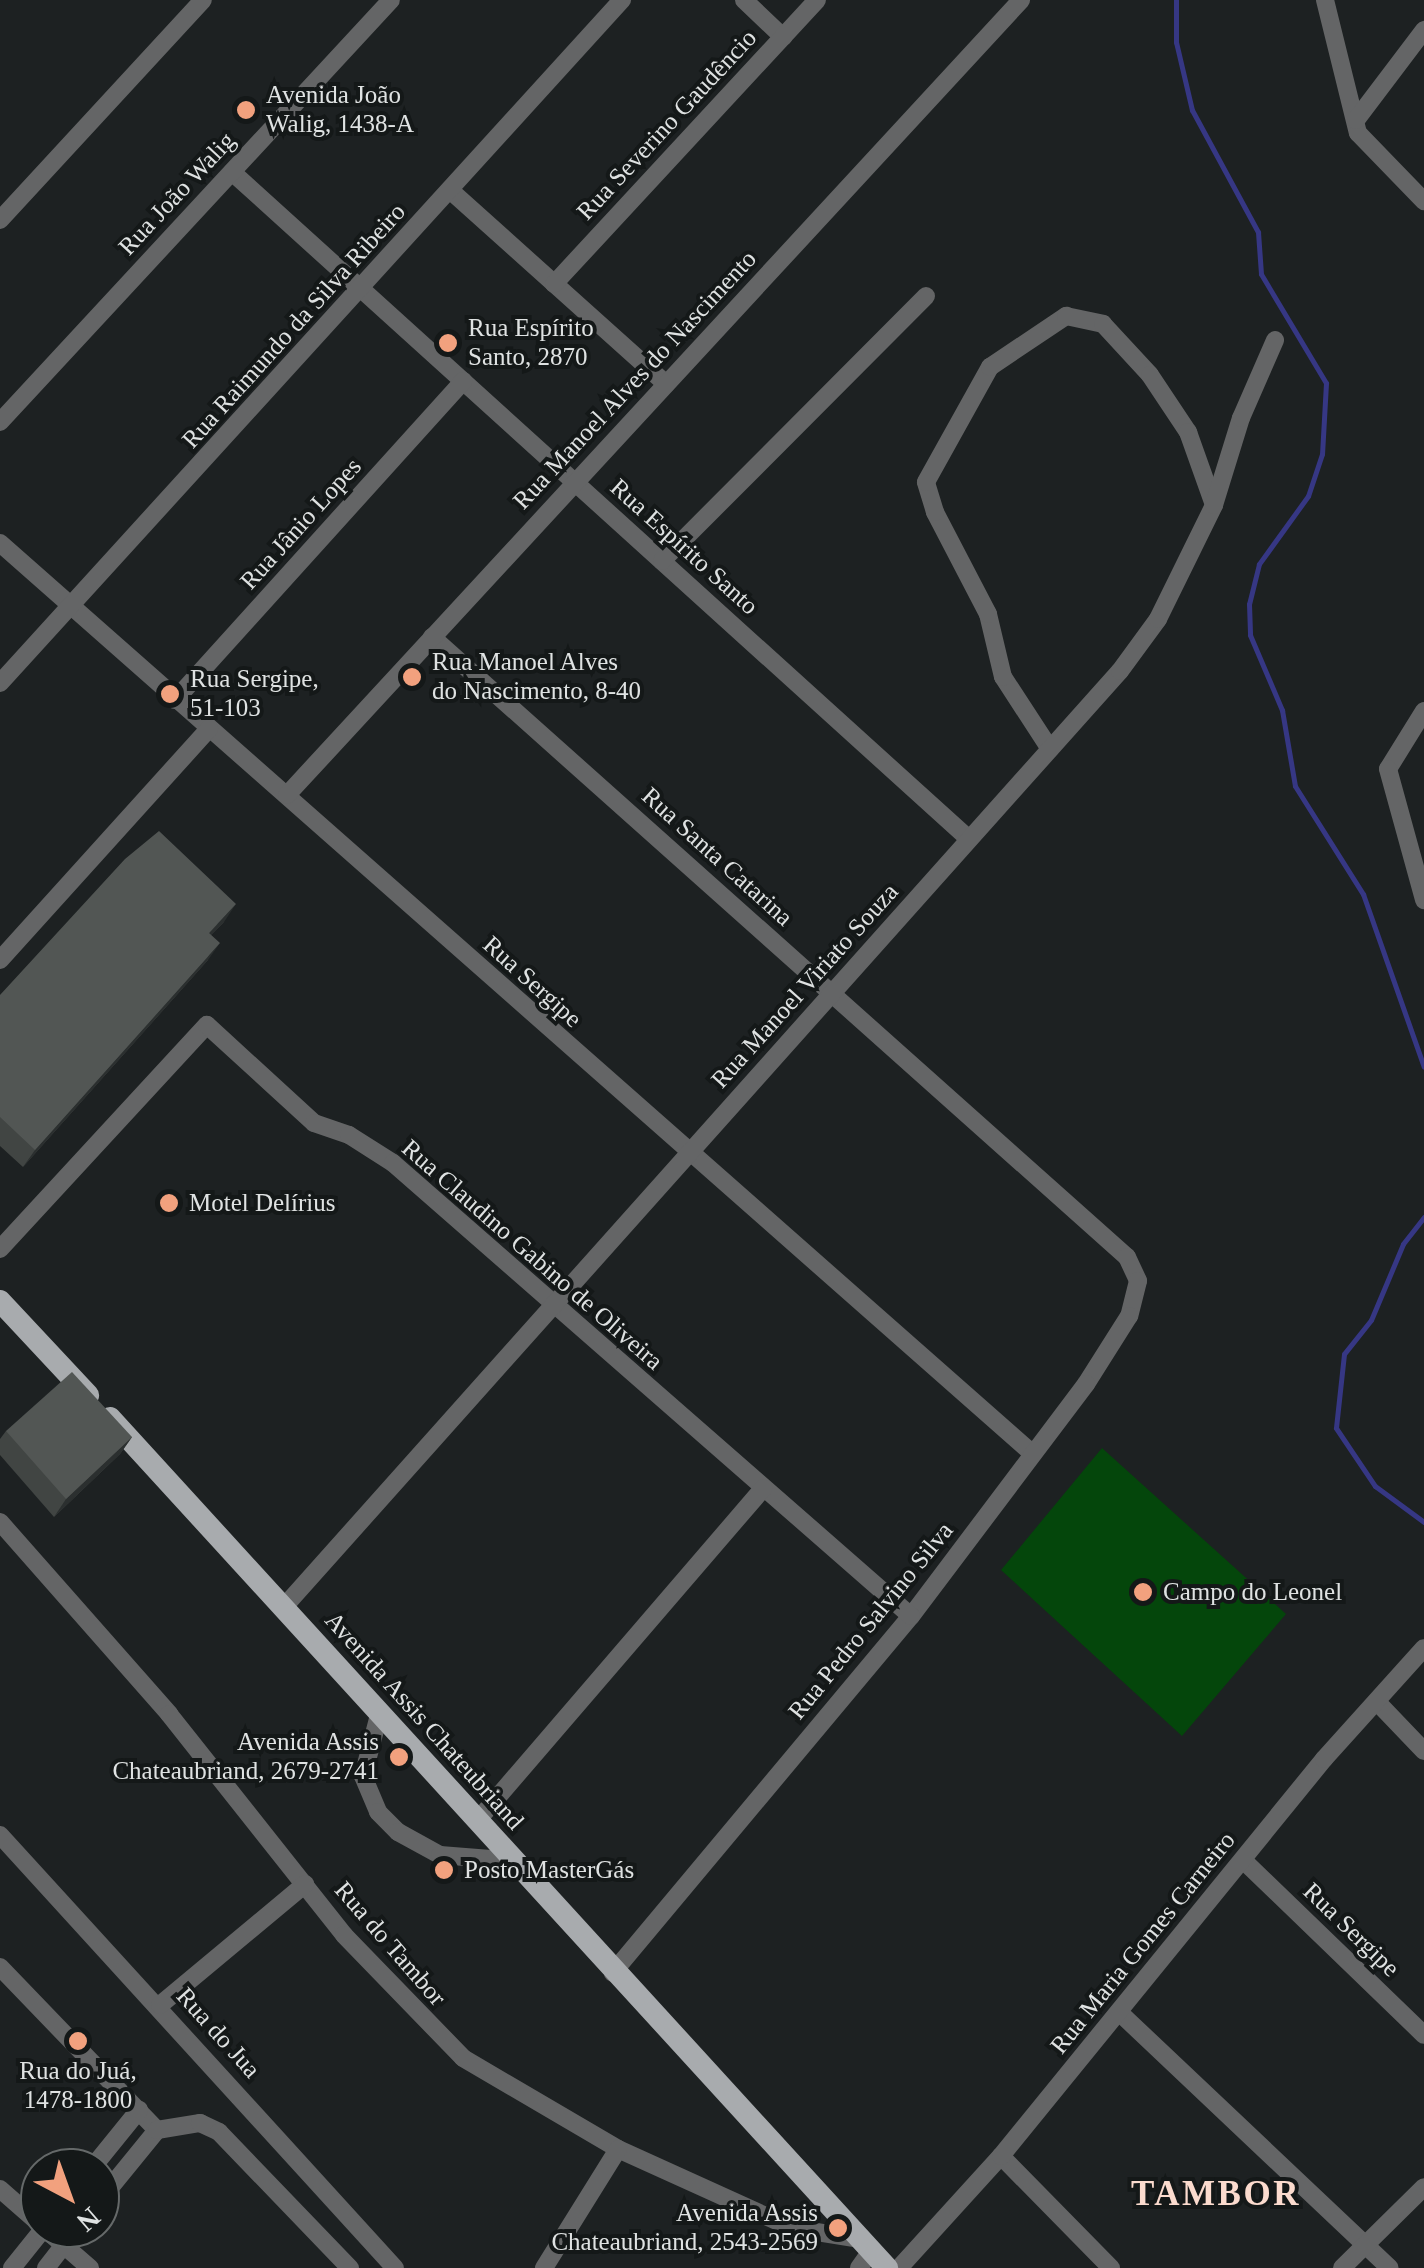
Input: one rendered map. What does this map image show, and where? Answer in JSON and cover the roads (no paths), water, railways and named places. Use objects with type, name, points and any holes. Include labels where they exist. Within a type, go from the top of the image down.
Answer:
[{"type":"main road","name":"Avenida Assis Chateubriand","points":[[0,1301],[478,1821],[869,2257]]},
{"type":"street","points":[[0,220],[203,0]]},
{"type":"street","name":"Rua João Walig","points":[[0,422],[392,0]]},
{"type":"street","name":"Rua Raimundo da Silva Ribeiro","points":[[0,683],[622,0]]},
{"type":"street","points":[[744,0],[783,36]]},
{"type":"street","name":"Rua Severino Gaudêncio","points":[[554,284],[817,0]]},
{"type":"street","name":"Rua Manoel Alves do Nascimento","points":[[287,795],[1021,0]]},
{"type":"street","points":[[1325,0],[1358,133],[1424,201]]},
{"type":"street","points":[[1356,120],[1424,30]]},
{"type":"street","name":"Rua Espírito Santo","points":[[232,172],[969,839]]},
{"type":"street","points":[[451,190],[666,384]]},
{"type":"street","points":[[662,561],[926,296]]},
{"type":"street","points":[[1050,749],[1004,678],[988,614],[934,512],[926,482],[990,366],[1066,316],[1103,324],[1150,375],[1188,432],[1214,505]]},
{"type":"street","name":"Rua Manoel Viriato Souza","points":[[283,1608],[1050,749],[1158,620],[1214,505],[1241,418],[1276,340]]},
{"type":"street","name":"Rua Jânio Lopes","points":[[175,700],[463,381]]},
{"type":"street","name":"Rua Sergipe","points":[[0,543],[687,1155],[1033,1454]]},
{"type":"street","name":"Rua Santa Catarina","points":[[432,637],[1127,1257],[1138,1281]]},
{"type":"street","points":[[1424,711],[1388,768],[1424,900]]},
{"type":"street","points":[[0,960],[209,729]]},
{"type":"street","name":"Rua Claudino Gabino de Oliveira","points":[[0,1250],[206,1025],[314,1122],[349,1135],[393,1163],[912,1616]]},
{"type":"street","name":"Rua Pedro Salvino Silva","points":[[613,1973],[912,1616],[1033,1454],[1129,1316],[1138,1281]]},
{"type":"street","points":[[478,1821],[762,1488]]},
{"type":"street","name":"Rua do Tambor","points":[[0,1522],[169,1714],[388,1986],[463,2058],[618,2149],[792,2228],[869,2257]]},
{"type":"street","name":"Rua Maria Gomes Carneiro","points":[[898,2268],[1001,2156],[1324,1760],[1379,1704],[1424,1648]]},
{"type":"street","points":[[1379,1704],[1424,1751]]},
{"type":"street","points":[[379,1714],[363,1776],[378,1812],[398,1832],[440,1855],[514,1861]]},
{"type":"street","name":"Rua do Jua","points":[[0,1835],[160,2005],[395,2268]]},
{"type":"street","name":"Rua Sergipe","points":[[1244,1860],[1424,2035]]},
{"type":"street","points":[[160,2005],[304,1884]]},
{"type":"street","points":[[0,1967],[158,2130]]},
{"type":"street","points":[[1120,2013],[1390,2268]]},
{"type":"street","points":[[108,2148],[139,2110]]},
{"type":"street","points":[[120,2176],[158,2130],[185,2121],[219,2132],[350,2268]]},
{"type":"street","points":[[544,2268],[618,2149]]},
{"type":"street","points":[[1001,2156],[1111,2268]]},
{"type":"street","points":[[1342,2268],[1424,2188]]},
{"type":"street","points":[[0,2189],[20,2207]]},
{"type":"street","points":[[12,2268],[27,2248]]},
{"type":"street","points":[[46,2268],[61,2248]]},
{"type":"street","points":[[65,2248],[90,2268]]},
{"type":"waterway","points":[[1176,0],[1176,42],[1192,110],[1258,232],[1261,274],[1326,383],[1322,454],[1308,496],[1259,564],[1249,604],[1250,635],[1282,710],[1295,786],[1363,894],[1424,1067]]},
{"type":"waterway","points":[[1424,1217],[1403,1244],[1371,1320],[1344,1354],[1336,1428],[1375,1486],[1424,1522]]},
{"type":"place","name":"Avenida João Walig, 1438-A","points":[[246,110]]},
{"type":"place","name":"Rua Espírito Santo, 2870","points":[[448,343]]},
{"type":"place","name":"Rua Manoel Alves do Nascimento, 8-40","points":[[412,677]]},
{"type":"place","name":"Rua Sergipe, 51-103","points":[[170,694]]},
{"type":"place","name":"Motel Delírius","points":[[169,1203]]},
{"type":"place","name":"Campo do Leonel","points":[[1143,1592]]},
{"type":"place","name":"Avenida Assis Chateaubriand, 2679-2741","points":[[399,1757]]},
{"type":"place","name":"Posto MasterGás","points":[[444,1870]]},
{"type":"place","name":"Rua do Juá, 1478-1800","points":[[78,2041]]},
{"type":"place","name":"Avenida Assis Chateaubriand, 2543-2569","points":[[838,2228]]},
{"type":"district","name":"TAMBOR","points":[[1216,2194]]}]
